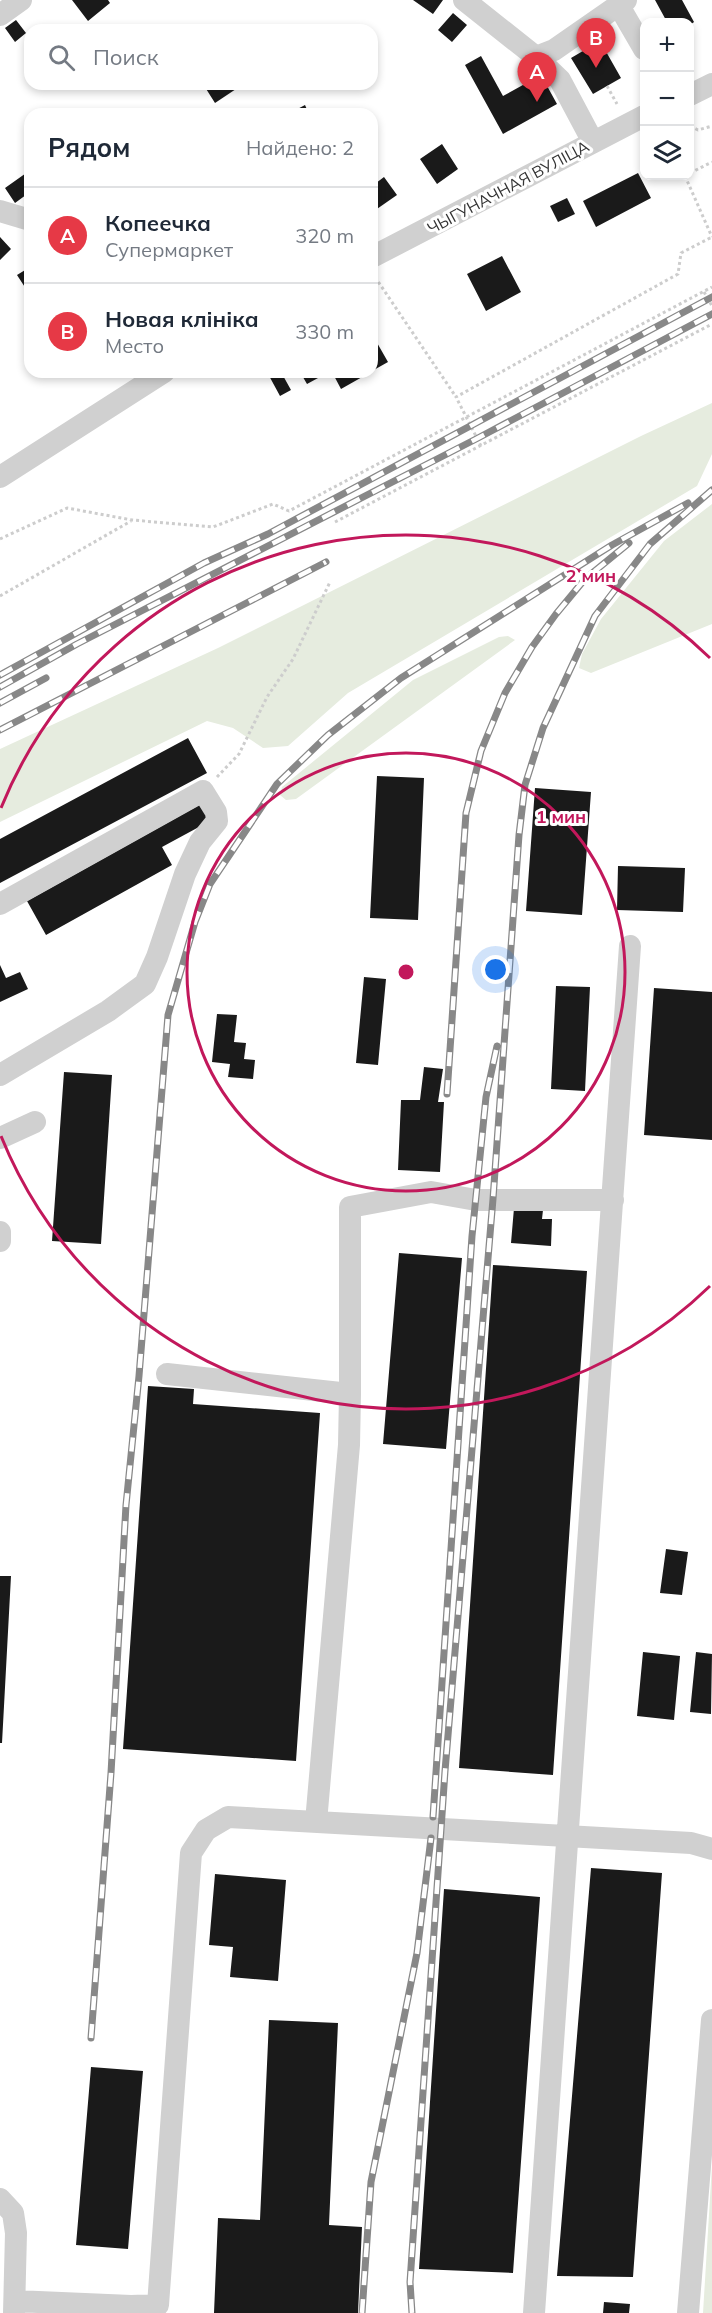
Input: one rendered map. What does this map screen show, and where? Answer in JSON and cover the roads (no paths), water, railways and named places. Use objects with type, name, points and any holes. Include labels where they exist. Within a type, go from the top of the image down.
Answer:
[{"type":"street","points":[[0,15],[21,0]]},
{"type":"street","points":[[464,0],[536,57],[560,80],[593,142]]},
{"type":"street","points":[[536,57],[554,50],[623,3],[640,39]]},
{"type":"street","points":[[694,93],[712,84]]},
{"type":"street","name":"ЧЫГУНАЧНАЯ ВУЛІЦА","points":[[378,254],[640,118]]},
{"type":"street","points":[[0,211],[24,218]]},
{"type":"street","points":[[0,477],[155,378]]},
{"type":"street","points":[[0,904],[203,791],[216,812],[218,821],[200,842],[185,874],[157,957],[145,984],[108,1011],[0,1076]]},
{"type":"street","points":[[534,2313],[630,946]]},
{"type":"street","points":[[0,1138],[34,1122]]},
{"type":"street","points":[[316,1822],[348,1457],[350,1208],[431,1192],[476,1200],[613,1200]]},
{"type":"street","points":[[0,1232],[0,1241]]},
{"type":"street","points":[[167,1374],[350,1394]]},
{"type":"street","points":[[0,2199],[13,2213],[16,2233],[15,2307],[131,2306],[158,2309],[191,1853],[207,1830],[228,1817],[691,1843],[712,1849]]},
{"type":"street","points":[[688,2313],[712,2020]]},
{"type":"railway","points":[[0,675],[204,563],[268,534],[712,297]]},
{"type":"railway","points":[[0,687],[77,644],[478,438],[712,314]]},
{"type":"railway","points":[[412,2313],[410,2282],[445,1771],[493,1199],[519,835],[525,785],[543,728],[595,616],[650,544],[712,490]]},
{"type":"railway","points":[[91,2038],[111,1773],[126,1505],[139,1376],[168,1015],[195,922],[210,884],[277,784],[328,735],[401,678],[612,545],[688,503]]},
{"type":"railway","points":[[447,1094],[466,813],[481,751],[505,693],[532,647],[585,579],[629,543]]},
{"type":"railway","points":[[0,730],[326,562]]},
{"type":"railway","points":[[0,703],[46,678]]},
{"type":"railway","points":[[433,1817],[472,1236],[486,1097],[497,1046]]},
{"type":"railway","points":[[362,2313],[371,2182],[417,1953],[431,1838]]},
{"type":"place","name":"Новая клініка","points":[[596,68]]},
{"type":"place","name":"Копеечка","points":[[537,102]]}]
